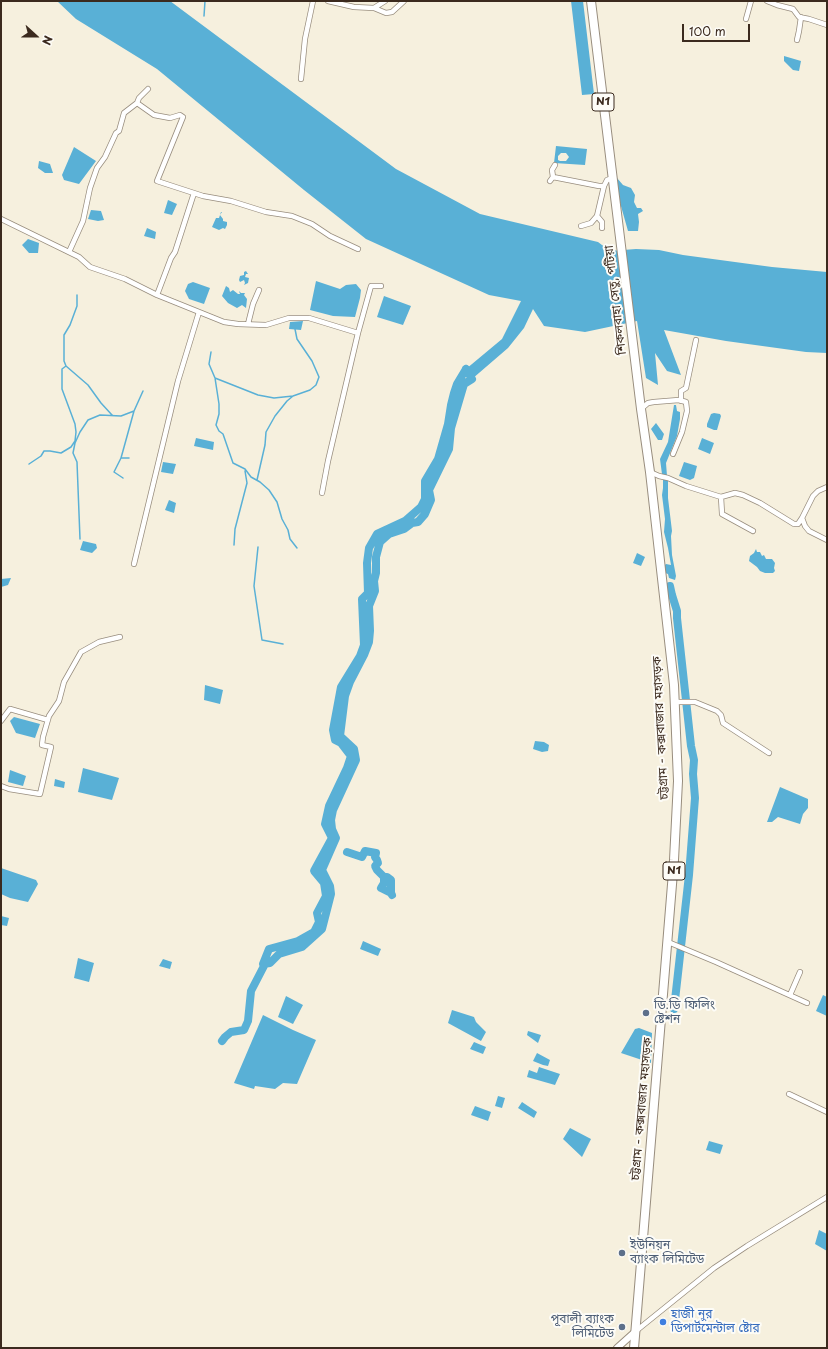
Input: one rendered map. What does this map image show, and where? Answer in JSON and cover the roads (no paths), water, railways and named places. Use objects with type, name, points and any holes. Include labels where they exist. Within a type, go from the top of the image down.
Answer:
[{"type":"highway","name":"N1","points":[[591,1],[613,178]]},
{"type":"highway","name":"শিকলবাহা সেতু, পটিয়া","points":[[613,178],[639,395]]},
{"type":"highway","name":"চট্টগ্রাম - কক্সবাজার মহাসড়ক","points":[[634,1348],[668,942],[678,781],[678,702],[674,685],[650,472],[639,395]]},
{"type":"main road","points":[[617,1348],[636,1331]]},
{"type":"street","points":[[302,79],[310,10],[313,1]]},
{"type":"street","points":[[328,1],[335,4],[354,7],[374,8],[386,13],[392,12],[404,1]]},
{"type":"street","points":[[374,8],[385,1]]},
{"type":"street","points":[[746,19],[751,1]]},
{"type":"street","points":[[767,1],[776,5],[795,7],[796,14],[801,17],[827,25]]},
{"type":"street","points":[[797,40],[800,31],[801,17]]},
{"type":"street","points":[[70,252],[83,221],[96,168],[105,157],[116,133],[119,131],[124,113],[137,103],[139,98],[148,89]]},
{"type":"street","points":[[137,103],[154,115],[170,118],[180,115],[183,117],[157,181],[194,193],[231,201],[266,212],[292,216],[312,224],[330,236],[358,249]]},
{"type":"street","points":[[555,165],[552,170],[552,179],[604,186]]},
{"type":"street","points":[[581,226],[591,223],[598,216],[604,186],[607,180],[613,178]]},
{"type":"street","points":[[157,295],[175,252],[194,193]]},
{"type":"street","points":[[598,216],[602,222],[602,228]]},
{"type":"street","points":[[1,219],[70,252],[79,257],[90,267],[125,279],[157,295],[224,322],[266,325],[289,318],[309,318],[358,332]]},
{"type":"street","points":[[322,493],[358,332],[371,286],[381,286]]},
{"type":"street","points":[[248,324],[253,304],[259,290]]},
{"type":"street","points":[[134,564],[178,381],[199,312]]},
{"type":"street","points":[[680,401],[681,390],[686,388],[696,340]]},
{"type":"street","points":[[641,409],[648,404],[680,401],[686,402],[687,411],[682,432],[674,454]]},
{"type":"street","points":[[650,472],[686,486],[721,497],[735,493],[752,498],[794,524],[798,524],[813,496],[818,491],[827,487]]},
{"type":"street","points":[[721,497],[722,514],[753,531]]},
{"type":"street","points":[[802,518],[809,531],[827,540]]},
{"type":"street","points":[[1,786],[9,789],[40,794],[51,747],[42,745],[43,737],[48,720],[59,701],[64,682],[81,652],[98,642],[120,637]]},
{"type":"street","points":[[678,702],[695,702],[717,711],[721,715],[724,724],[769,753]]},
{"type":"street","points":[[1,721],[10,709],[48,720]]},
{"type":"street","points":[[668,942],[807,1003]]},
{"type":"street","points":[[790,995],[800,972]]},
{"type":"street","points":[[789,1094],[827,1112]]},
{"type":"street","points":[[636,1331],[714,1268],[827,1197]]},
{"type":"water","points":[[57,1],[170,1],[396,169],[480,214],[598,242],[610,251],[636,249],[659,250],[683,255],[772,267],[827,272],[827,353],[806,352],[726,341],[664,330],[681,375],[667,371],[655,353],[658,385],[646,378],[637,321],[585,332],[544,326],[533,309],[524,328],[508,348],[472,379],[466,369],[502,339],[521,301],[489,295],[366,239],[157,69],[76,19]]},
{"type":"water","points":[[571,1],[583,1],[594,94],[582,95]]},
{"type":"water","points":[[784,56],[801,61],[799,71],[793,70],[784,61]]},
{"type":"water","points":[[556,146],[587,149],[585,165],[554,163]],"holes":[[[561,153],[566,153],[569,157],[566,161],[558,160],[558,156]]]},
{"type":"water","points":[[74,147],[96,161],[79,184],[64,180],[62,175]]},
{"type":"water","points":[[39,161],[50,164],[53,173],[45,173],[38,168]]},
{"type":"water","points":[[613,170],[623,185],[631,188],[635,195],[634,202],[637,208],[641,208],[643,211],[638,214],[638,231],[628,231],[615,185]]},
{"type":"water","points":[[168,200],[177,204],[172,215],[164,213]]},
{"type":"water","points":[[91,210],[101,211],[104,220],[98,221],[88,219]]},
{"type":"water","points":[[220,215],[223,221],[227,222],[227,225],[225,229],[223,228],[219,230],[212,227],[216,218],[219,218]]},
{"type":"water","points":[[147,228],[156,232],[155,239],[144,236]]},
{"type":"water","points":[[28,239],[39,243],[38,253],[29,253],[22,245]]},
{"type":"water","points":[[246,271],[248,274],[246,274],[245,277],[249,278],[248,283],[244,285],[244,280],[240,282],[239,280],[240,276],[244,275],[244,272]]},
{"type":"water","points":[[316,281],[340,289],[346,285],[356,284],[361,290],[355,317],[333,316],[310,310]]},
{"type":"water","points":[[193,282],[210,288],[204,304],[189,299],[185,291],[188,284]]},
{"type":"water","points":[[226,286],[229,288],[230,292],[233,290],[238,294],[240,294],[239,291],[241,293],[245,293],[244,295],[247,299],[246,308],[242,305],[237,308],[228,303],[222,296]]},
{"type":"water","points":[[384,296],[411,306],[403,325],[377,317]]},
{"type":"water","points":[[303,321],[301,330],[289,329],[290,322]]},
{"type":"water","points":[[674,405],[676,405],[677,411],[680,412],[680,419],[677,436],[666,463],[667,476],[662,474],[660,459],[668,442]]},
{"type":"water","points":[[711,414],[720,414],[721,416],[717,430],[707,427]]},
{"type":"water","points":[[656,423],[664,434],[662,440],[658,440],[651,429]]},
{"type":"water","points":[[196,438],[214,442],[213,450],[194,446]]},
{"type":"water","points":[[702,438],[714,443],[710,454],[698,449]]},
{"type":"water","points":[[163,462],[176,464],[173,474],[161,472]]},
{"type":"water","points":[[684,462],[697,466],[694,478],[690,480],[679,476]]},
{"type":"water","points":[[668,478],[668,498],[672,531],[672,555],[676,576],[675,580],[669,578],[668,574],[665,573],[664,566],[666,564],[671,565],[664,532],[665,519],[662,495],[663,479]]},
{"type":"water","points":[[169,500],[176,503],[174,513],[165,510]]},
{"type":"water","points":[[83,541],[96,544],[97,548],[92,553],[80,550]]},
{"type":"water","points":[[756,549],[762,556],[764,555],[766,559],[772,559],[775,563],[775,571],[773,573],[765,573],[760,571],[749,561],[750,556]]},
{"type":"water","points":[[637,553],[645,557],[641,566],[633,563]]},
{"type":"water","points":[[11,578],[8,585],[1,587],[1,579]]},
{"type":"water","points":[[205,685],[223,690],[220,704],[204,700]]},
{"type":"water","points":[[14,717],[40,724],[35,738],[16,733],[10,721]]},
{"type":"water","points":[[535,741],[544,742],[549,745],[548,751],[542,752],[533,749]]},
{"type":"water","points":[[83,768],[119,778],[112,800],[78,792]]},
{"type":"water","points":[[10,770],[26,776],[23,786],[8,782]]},
{"type":"water","points":[[55,779],[65,782],[64,788],[54,786]]},
{"type":"water","points":[[780,787],[808,799],[808,808],[803,814],[800,824],[778,817],[772,822],[767,822]]},
{"type":"water","points":[[1,868],[36,880],[38,884],[28,902],[10,898],[1,894]]},
{"type":"water","points":[[1,916],[9,918],[7,926],[1,925]]},
{"type":"water","points":[[363,941],[381,949],[378,956],[360,949]]},
{"type":"water","points":[[78,958],[94,963],[89,982],[74,978]]},
{"type":"water","points":[[163,959],[172,962],[170,969],[159,966]]},
{"type":"water","points":[[823,995],[827,997],[827,1016],[816,1011]]},
{"type":"water","points":[[286,996],[303,1005],[293,1024],[278,1017]]},
{"type":"water","points":[[452,1010],[474,1017],[476,1022],[486,1032],[481,1041],[448,1023]]},
{"type":"water","points":[[263,1015],[316,1040],[297,1084],[283,1083],[275,1089],[255,1086],[254,1089],[234,1083]]},
{"type":"water","points":[[639,1028],[652,1033],[651,1063],[621,1053],[635,1029]]},
{"type":"water","points":[[528,1031],[541,1035],[538,1043],[527,1035]]},
{"type":"water","points":[[474,1042],[486,1047],[483,1054],[470,1049]]},
{"type":"water","points":[[537,1053],[550,1060],[548,1066],[533,1061]]},
{"type":"water","points":[[539,1067],[560,1074],[555,1085],[527,1077],[529,1070],[537,1073]]},
{"type":"water","points":[[498,1096],[505,1098],[502,1108],[495,1106]]},
{"type":"water","points":[[522,1102],[537,1112],[534,1118],[518,1108]]},
{"type":"water","points":[[475,1106],[491,1112],[488,1121],[471,1115]]},
{"type":"water","points":[[570,1128],[591,1139],[582,1157],[563,1139]]},
{"type":"water","points":[[709,1141],[723,1145],[720,1154],[706,1150]]},
{"type":"water","points":[[819,1230],[827,1234],[827,1251],[815,1244]]},
{"type":"waterway","points":[[204,16],[205,1]]},
{"type":"waterway","points":[[77,295],[77,306],[70,325],[64,335],[64,361],[66,366],[88,385],[112,415]]},
{"type":"waterway","points":[[257,480],[265,445],[266,432],[275,416],[293,396],[310,390],[316,385],[319,377],[312,361],[297,339],[295,329]]},
{"type":"waterway","points":[[211,352],[209,364],[215,378],[219,404],[219,414],[216,425],[219,431],[223,434],[233,463],[245,469],[251,477],[260,482],[269,490],[277,502],[290,539],[297,548]]},
{"type":"waterway","points":[[29,464],[41,456],[44,451],[61,453],[71,447],[75,441],[75,424],[62,389],[62,369],[66,366]]},
{"type":"waterway","points":[[466,369],[472,379],[464,384],[451,428],[449,449],[429,490],[431,500],[425,514],[418,522],[412,523],[404,529],[389,534],[380,542],[376,557],[376,573],[374,581],[375,591],[369,606],[369,642],[345,696],[340,736],[354,749],[356,760],[333,810],[331,820],[332,829],[336,838],[322,870],[330,886],[331,894],[322,929],[302,947],[279,954],[270,963],[263,964],[269,949],[298,941],[314,932],[319,922],[317,913],[326,896],[324,883],[314,871],[332,838],[325,824],[329,806],[351,756],[341,743],[335,740],[333,730],[341,687],[360,656],[364,645],[362,599],[368,593],[367,563],[369,548],[377,534],[405,521],[421,507],[425,499],[425,481],[438,459],[448,424],[454,393],[457,384],[466,369]]},
{"type":"waterway","points":[[215,378],[258,395],[274,398],[293,396]]},
{"type":"waterway","points":[[80,539],[77,462],[73,453],[75,443],[88,420],[100,415],[121,416],[134,411],[143,391]]},
{"type":"waterway","points":[[129,458],[121,458],[134,411]]},
{"type":"waterway","points":[[121,458],[114,472],[123,478]]},
{"type":"waterway","points":[[234,545],[235,529],[247,483],[245,471]]},
{"type":"waterway","points":[[258,547],[254,586],[262,640],[283,644]]},
{"type":"waterway","points":[[670,586],[677,611],[691,746],[694,760],[693,774],[695,798],[689,875],[674,1009]]},
{"type":"waterway","points":[[347,852],[362,857],[365,851],[376,853],[375,857],[378,863],[375,866],[384,877],[384,883],[381,888],[391,893]]},
{"type":"waterway","points":[[384,877],[391,880],[392,895]]},
{"type":"waterway","points":[[222,1041],[231,1032],[244,1030],[248,1021],[251,991],[265,964]]},
{"type":"place","name":"ডি.ডি ফিলিং ষ্টেশন","points":[[646,1013]]},
{"type":"place","name":"ইউনিয়ন ব্যাংক লিমিটেড","points":[[622,1253]]},
{"type":"place","name":"হাজী নুর ডিপার্টমেন্টাল ষ্টোর","points":[[663,1322]]},
{"type":"place","name":"পূবালী ব্যাংক লিমিটেড","points":[[622,1327]]}]
